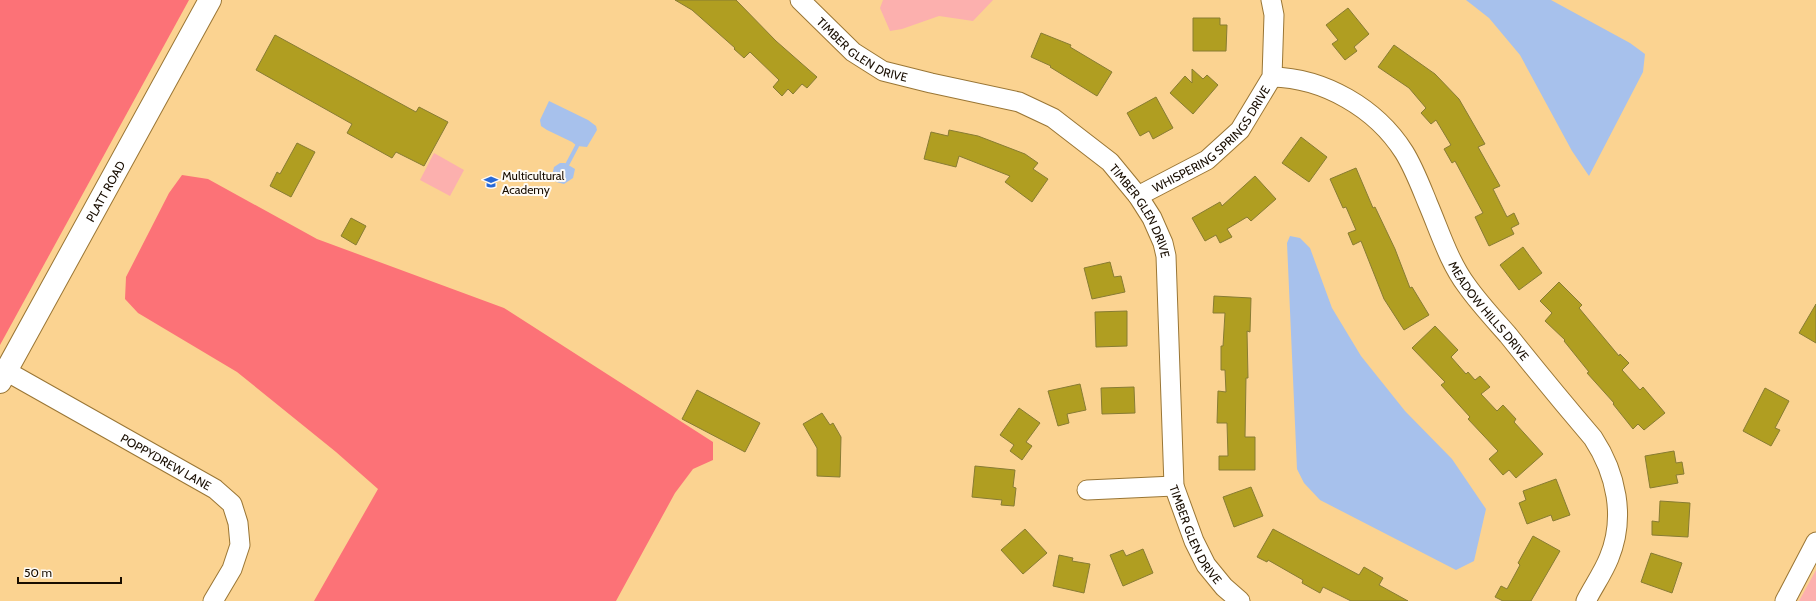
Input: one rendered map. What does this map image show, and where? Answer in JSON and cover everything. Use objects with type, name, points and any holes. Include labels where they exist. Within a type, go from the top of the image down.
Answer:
[{"type":"main road","name":"PLATT ROAD","points":[[3,376],[210,0]]},
{"type":"street","name":"TIMBER GLEN DRIVE","points":[[800,0],[853,52],[883,71],[1019,102],[1053,118],[1110,162],[1138,196],[1158,230],[1166,256],[1174,486],[1194,540],[1203,559],[1219,582],[1240,601]]},
{"type":"street","name":"WHISPERING SPRINGS DRIVE","points":[[1138,196],[1207,160],[1240,130],[1272,77],[1274,15],[1271,0]]},
{"type":"street","name":"MEADOW HILLS DRIVE","points":[[1272,77],[1304,81],[1334,92],[1361,108],[1385,128],[1405,153],[1429,206],[1445,247],[1466,286],[1593,438],[1601,450],[1607,462],[1615,489],[1617,503],[1616,531],[1609,559],[1586,601]]},
{"type":"street","name":"POPPYDREW LANE","points":[[3,376],[215,489],[232,504],[238,522],[240,545],[232,569],[213,601]]},
{"type":"street","points":[[1087,490],[1174,486]]},
{"type":"street","points":[[1785,601],[1816,542]]},
{"type":"shaded area","points":[[0,0],[189,0],[0,345]]},
{"type":"shaded area","points":[[883,0],[993,0],[973,21],[939,16],[902,29],[890,31],[880,8]]},
{"type":"shaded area","points":[[434,153],[464,170],[450,196],[420,180]]},
{"type":"shaded area","points":[[182,175],[208,179],[317,239],[504,308],[713,442],[713,460],[693,469],[675,493],[616,601],[314,601],[378,489],[336,452],[237,372],[138,313],[125,299],[126,277],[169,193]]},
{"type":"shaded area","points":[[1816,570],[1816,601],[1799,601]]},
{"type":"water","points":[[1466,0],[1551,0],[1630,43],[1645,54],[1643,72],[1589,176],[1572,151],[1520,55],[1489,18]]},
{"type":"water","points":[[549,101],[588,120],[596,126],[597,130],[587,147],[577,146],[541,126],[540,120]]},
{"type":"water","points":[[560,163],[565,163],[575,169],[573,178],[564,184],[556,182],[552,176],[554,167]]},
{"type":"water","points":[[1290,236],[1300,238],[1310,248],[1332,308],[1361,356],[1405,411],[1452,459],[1486,509],[1474,561],[1456,570],[1320,500],[1304,483],[1297,469],[1287,243]]},
{"type":"building","points":[[675,0],[736,0],[776,41],[817,77],[807,88],[802,84],[793,94],[788,89],[782,96],[773,87],[779,80],[750,52],[744,58],[734,49],[735,48],[692,10]]},
{"type":"building","points":[[1348,8],[1369,34],[1354,47],[1357,51],[1345,60],[1332,44],[1338,40],[1326,25]]},
{"type":"building","points":[[1193,18],[1220,18],[1220,25],[1227,25],[1226,51],[1193,51]]},
{"type":"building","points":[[1041,33],[1071,45],[1070,47],[1112,72],[1097,96],[1050,67],[1051,66],[1031,57]]},
{"type":"building","points":[[275,35],[416,112],[419,107],[448,122],[424,166],[396,152],[392,158],[347,133],[352,124],[256,70]]},
{"type":"building","points":[[1394,45],[1435,74],[1459,99],[1485,144],[1478,147],[1500,186],[1493,189],[1507,217],[1514,213],[1519,224],[1511,228],[1514,234],[1489,246],[1475,217],[1483,213],[1455,161],[1452,163],[1444,149],[1451,145],[1436,120],[1431,124],[1421,113],[1426,108],[1409,88],[1378,67]]},
{"type":"building","points":[[1192,69],[1203,79],[1207,75],[1218,85],[1193,114],[1170,93],[1185,76],[1192,83]]},
{"type":"building","points":[[1156,97],[1173,128],[1153,139],[1149,131],[1140,136],[1127,113]]},
{"type":"building","points":[[949,130],[978,136],[1025,154],[1038,163],[1033,169],[1048,179],[1032,202],[1005,182],[1010,176],[959,156],[956,167],[924,159],[931,132],[948,136]]},
{"type":"building","points":[[1301,137],[1327,157],[1309,182],[1282,163]]},
{"type":"building","points":[[297,143],[315,152],[291,197],[270,186],[277,172],[280,174]]},
{"type":"building","points":[[1356,168],[1373,208],[1375,207],[1395,249],[1410,288],[1412,287],[1429,315],[1404,330],[1384,299],[1361,241],[1353,245],[1348,233],[1356,230],[1346,207],[1343,208],[1330,179]]},
{"type":"building","points":[[1255,176],[1276,199],[1251,221],[1247,217],[1227,229],[1232,237],[1220,243],[1216,235],[1205,241],[1192,218],[1220,202],[1222,206]]},
{"type":"building","points":[[351,218],[366,226],[356,245],[341,236]]},
{"type":"building","points":[[1523,247],[1542,273],[1519,290],[1500,265]]},
{"type":"building","points":[[1110,262],[1114,277],[1121,276],[1125,292],[1092,299],[1084,268]]},
{"type":"building","points":[[1559,282],[1582,305],[1579,308],[1619,356],[1620,354],[1629,363],[1622,370],[1640,390],[1643,387],[1665,413],[1644,430],[1638,424],[1633,429],[1613,404],[1614,403],[1587,373],[1589,372],[1564,341],[1565,340],[1545,321],[1552,313],[1540,301]]},
{"type":"building","points":[[1214,296],[1251,298],[1250,332],[1247,331],[1248,378],[1246,378],[1245,437],[1255,437],[1255,470],[1219,470],[1219,456],[1228,456],[1227,423],[1217,423],[1218,391],[1226,392],[1225,370],[1221,370],[1221,346],[1223,346],[1225,313],[1213,313]]},
{"type":"building","points":[[1816,304],[1816,343],[1799,333]]},
{"type":"building","points":[[1127,311],[1127,346],[1096,347],[1095,312]]},
{"type":"building","points":[[1435,326],[1458,350],[1451,357],[1466,374],[1468,372],[1475,380],[1480,376],[1490,387],[1481,394],[1497,411],[1503,405],[1516,419],[1514,422],[1543,454],[1516,478],[1509,470],[1503,475],[1489,459],[1498,451],[1468,419],[1470,417],[1441,385],[1445,382],[1412,348]]},
{"type":"building","points":[[1080,384],[1086,410],[1067,414],[1069,423],[1058,426],[1048,391]]},
{"type":"building","points":[[1134,387],[1135,413],[1102,414],[1101,388]]},
{"type":"building","points":[[1765,388],[1789,401],[1775,428],[1780,430],[1771,446],[1743,431]]},
{"type":"building","points":[[697,390],[760,423],[745,452],[682,419]]},
{"type":"building","points":[[1019,408],[1040,423],[1026,442],[1032,446],[1022,460],[1010,451],[1014,445],[1000,435]]},
{"type":"building","points":[[822,413],[830,425],[833,423],[841,437],[840,477],[817,476],[817,448],[803,424]]},
{"type":"building","points":[[1674,451],[1676,463],[1682,462],[1684,474],[1676,475],[1678,483],[1650,488],[1645,456]]},
{"type":"building","points":[[975,466],[1015,470],[1013,487],[1016,488],[1014,506],[1001,505],[1002,500],[972,497]]},
{"type":"building","points":[[1556,479],[1570,515],[1553,521],[1551,515],[1527,524],[1519,503],[1526,500],[1523,491]]},
{"type":"building","points":[[1251,487],[1263,516],[1234,527],[1223,497]]},
{"type":"building","points":[[1660,501],[1690,503],[1688,537],[1652,535],[1652,521],[1659,522]]},
{"type":"building","points":[[1025,529],[1047,553],[1023,574],[1001,550]]},
{"type":"building","points":[[1273,529],[1359,575],[1364,567],[1383,578],[1379,585],[1408,601],[1351,601],[1323,587],[1320,593],[1302,583],[1303,580],[1268,560],[1267,562],[1257,557]]},
{"type":"building","points":[[1533,536],[1560,551],[1531,601],[1503,601],[1495,597],[1501,586],[1507,589],[1520,565],[1518,563]]},
{"type":"building","points":[[1143,549],[1153,573],[1123,586],[1110,555],[1123,550],[1126,556]]},
{"type":"building","points":[[1651,553],[1682,563],[1672,593],[1641,582]]},
{"type":"building","points":[[1059,555],[1073,558],[1072,561],[1090,564],[1084,593],[1053,586]]},
{"type":"waterway","points":[[567,165],[577,146]]},
{"type":"place","name":"Multicultural Academy","points":[[491,182]]}]
